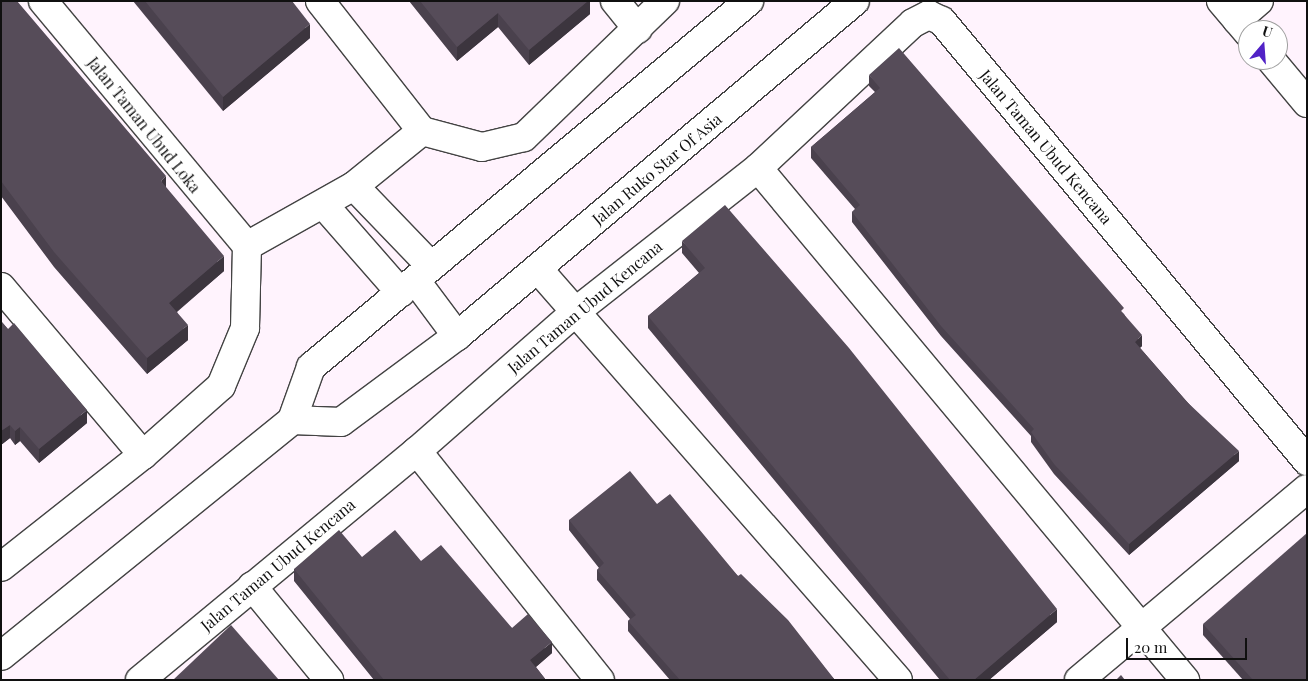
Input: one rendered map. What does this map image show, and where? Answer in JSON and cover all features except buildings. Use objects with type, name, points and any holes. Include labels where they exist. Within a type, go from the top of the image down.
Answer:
[{"type":"street","name":"Jalan Taman Ubud Loka","points":[[43,1],[247,246]]},
{"type":"street","points":[[320,1],[422,131],[482,147],[524,137],[665,1]]},
{"type":"street","points":[[616,1],[638,29]]},
{"type":"street","points":[[1,656],[292,420],[311,367],[749,1]]},
{"type":"street","name":"Jalan Ruko Star Of Asia","points":[[292,420],[341,422],[457,336],[855,1]]},
{"type":"street","points":[[1235,18],[1259,1]]},
{"type":"street","name":"Jalan Taman Ubud Kencana","points":[[140,680],[417,451],[575,312],[758,168],[913,23],[929,15],[942,21],[1307,461]]},
{"type":"street","points":[[1279,70],[1307,103]]},
{"type":"street","points":[[1,567],[143,455],[221,386],[245,328],[247,246],[354,186],[422,131]]},
{"type":"street","points":[[758,168],[1145,628],[1185,680]]},
{"type":"street","points":[[354,186],[416,280],[457,336]]},
{"type":"street","points":[[323,204],[416,280]]},
{"type":"street","points":[[538,269],[898,680]]},
{"type":"street","points":[[1,287],[143,455]]},
{"type":"street","points":[[417,451],[600,680]]},
{"type":"street","points":[[1079,680],[1145,628],[1307,489]]},
{"type":"street","points":[[252,586],[329,680]]}]
